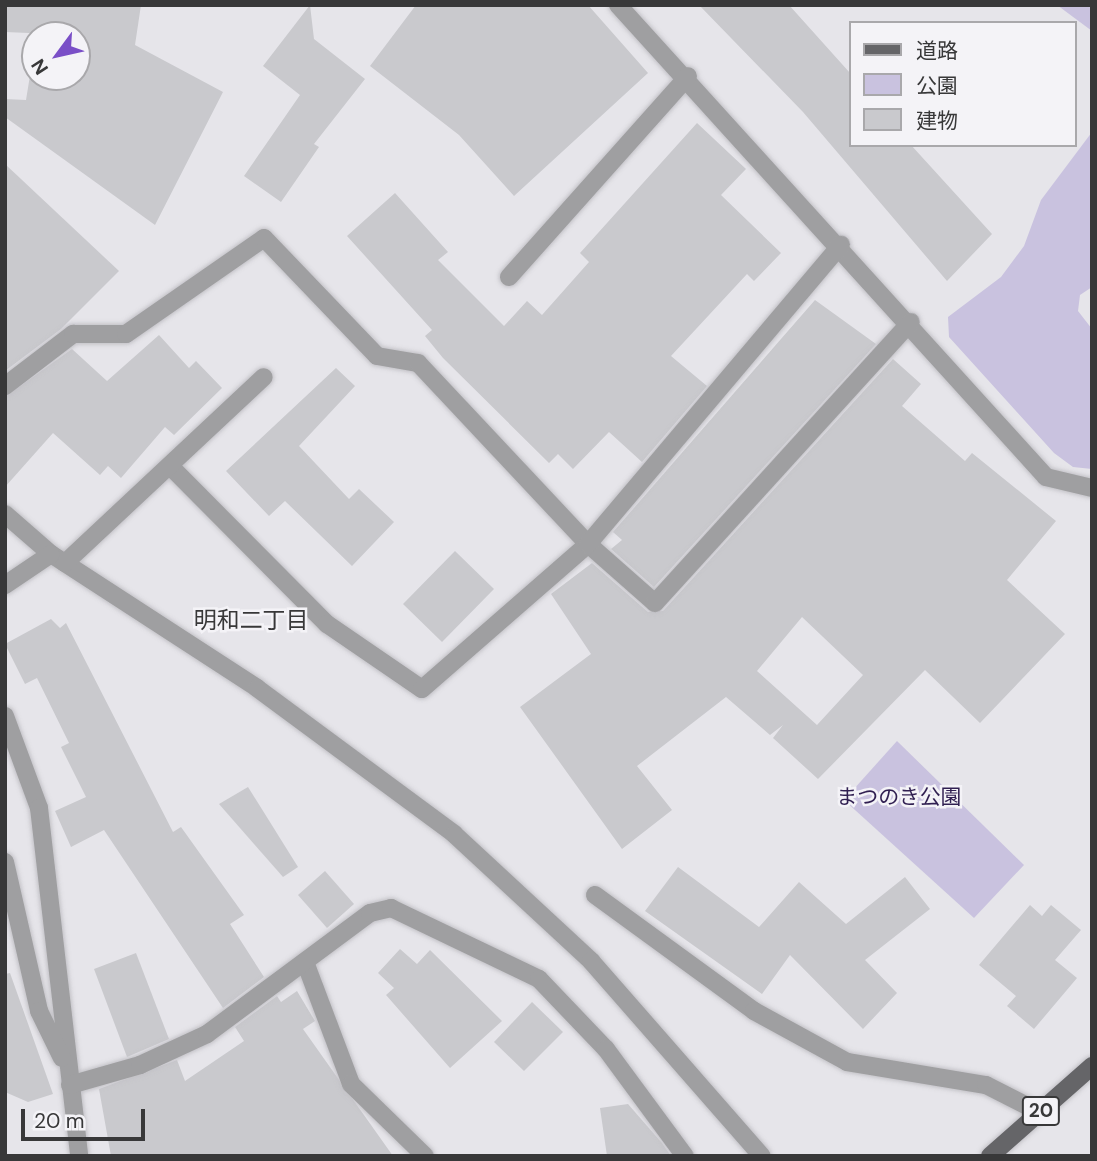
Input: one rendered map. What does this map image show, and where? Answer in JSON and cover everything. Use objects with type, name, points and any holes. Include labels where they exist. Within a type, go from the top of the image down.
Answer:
[{"type":"main road","name":"20","points":[[990,1156],[1092,1066]]},
{"type":"street","points":[[618,5],[688,76],[841,244],[1046,477],[1092,488]]},
{"type":"street","points":[[509,277],[688,76]]},
{"type":"street","points":[[5,386],[73,334],[126,334],[264,238],[377,356],[418,363],[588,544],[655,603],[911,322]]},
{"type":"street","points":[[170,466],[327,624],[422,689],[588,544],[841,244]]},
{"type":"street","points":[[5,585],[58,559],[170,466],[264,377]]},
{"type":"street","points":[[5,514],[58,559],[257,688],[454,834],[591,961],[762,1156]]},
{"type":"street","points":[[5,716],[39,808],[78,1155]]},
{"type":"street","points":[[5,862],[39,1012],[69,1078]]},
{"type":"street","points":[[595,895],[754,1011],[847,1062],[986,1084],[1039,1112]]},
{"type":"street","points":[[69,1078],[139,1065],[207,1034],[370,914],[391,908],[539,979],[606,1049],[685,1156]]},
{"type":"street","points":[[305,962],[351,1084],[425,1156]]},
{"type":"green space","points":[[1057,5],[1092,5],[1092,31]]},
{"type":"green space","points":[[1092,132],[1092,287],[1080,295],[1078,311],[1092,329],[1092,469],[1073,467],[1054,453],[949,337],[948,317],[1001,277],[1024,246],[1041,200]]},
{"type":"green space","name":"まつのき公園","points":[[897,741],[1024,865],[974,918],[844,800]]},
{"type":"building","points":[[5,5],[141,5],[135,45],[223,92],[155,225],[5,117],[5,99],[26,100],[27,91],[91,91],[91,21],[21,21],[21,33],[5,32]]},
{"type":"building","points":[[310,5],[314,39],[365,79],[314,144],[319,147],[281,202],[244,176],[300,95],[263,66]]},
{"type":"building","points":[[416,5],[588,5],[648,73],[514,196],[459,135],[370,66]]},
{"type":"building","points":[[699,5],[789,5],[848,71],[848,147],[913,147],[992,234],[947,281],[803,112]]},
{"type":"building","points":[[697,123],[746,169],[721,195],[781,253],[754,281],[747,274],[671,356],[707,386],[642,462],[609,432],[573,469],[558,454],[549,463],[443,358],[425,336],[432,330],[347,236],[395,193],[448,252],[438,260],[504,326],[527,301],[542,315],[589,262],[580,253]]},
{"type":"building","points":[[5,164],[119,271],[61,329],[5,371]]},
{"type":"building","points":[[815,300],[876,344],[654,587],[611,549],[622,540],[613,532]]},
{"type":"building","points":[[159,335],[189,368],[196,361],[222,388],[174,435],[165,427],[121,478],[108,466],[100,475],[53,433],[5,487],[5,397],[72,349],[107,381]]},
{"type":"building","points":[[893,359],[921,384],[902,406],[965,461],[972,453],[1056,521],[1007,580],[1065,634],[980,723],[925,670],[818,779],[773,738],[783,725],[770,735],[726,697],[637,766],[672,810],[622,849],[520,707],[591,654],[551,594],[592,563],[648,612],[663,611]],"holes":[[[802,617],[863,675],[817,725],[757,671]]]},
{"type":"building","points":[[336,368],[355,386],[299,446],[349,499],[359,489],[394,522],[352,566],[285,501],[269,516],[226,471]]},
{"type":"building","points":[[455,551],[494,589],[442,642],[403,604]]},
{"type":"building","points":[[51,619],[60,628],[66,623],[173,832],[181,827],[244,915],[230,924],[264,977],[223,1008],[104,830],[71,847],[55,811],[86,797],[61,747],[69,743],[37,678],[25,684],[5,644]]},
{"type":"building","points":[[248,787],[298,867],[283,877],[219,804]]},
{"type":"building","points":[[678,867],[759,927],[799,882],[846,924],[905,877],[930,909],[865,960],[897,993],[863,1029],[790,955],[762,994],[645,911]]},
{"type":"building","points":[[325,871],[354,904],[327,928],[298,895]]},
{"type":"building","points":[[1030,905],[1042,916],[1051,905],[1081,930],[1055,960],[1077,978],[1034,1029],[1007,1006],[1016,996],[979,965]]},
{"type":"building","points":[[400,949],[417,964],[430,950],[502,1021],[450,1068],[386,995],[394,988],[378,973]]},
{"type":"building","points":[[136,953],[169,1039],[127,1057],[94,969]]},
{"type":"building","points":[[10,973],[53,1094],[28,1102],[5,1092],[5,974]]},
{"type":"building","points":[[297,991],[315,1021],[303,1029],[393,1156],[111,1156],[99,1089],[177,1060],[185,1081],[244,1041],[235,1027],[277,996],[281,1002]]},
{"type":"building","points":[[532,1002],[563,1032],[524,1071],[494,1042]]},
{"type":"building","points":[[628,1104],[671,1156],[607,1156],[600,1108]]},
{"type":"district","name":"明和二丁目","points":[[251,620]]}]
